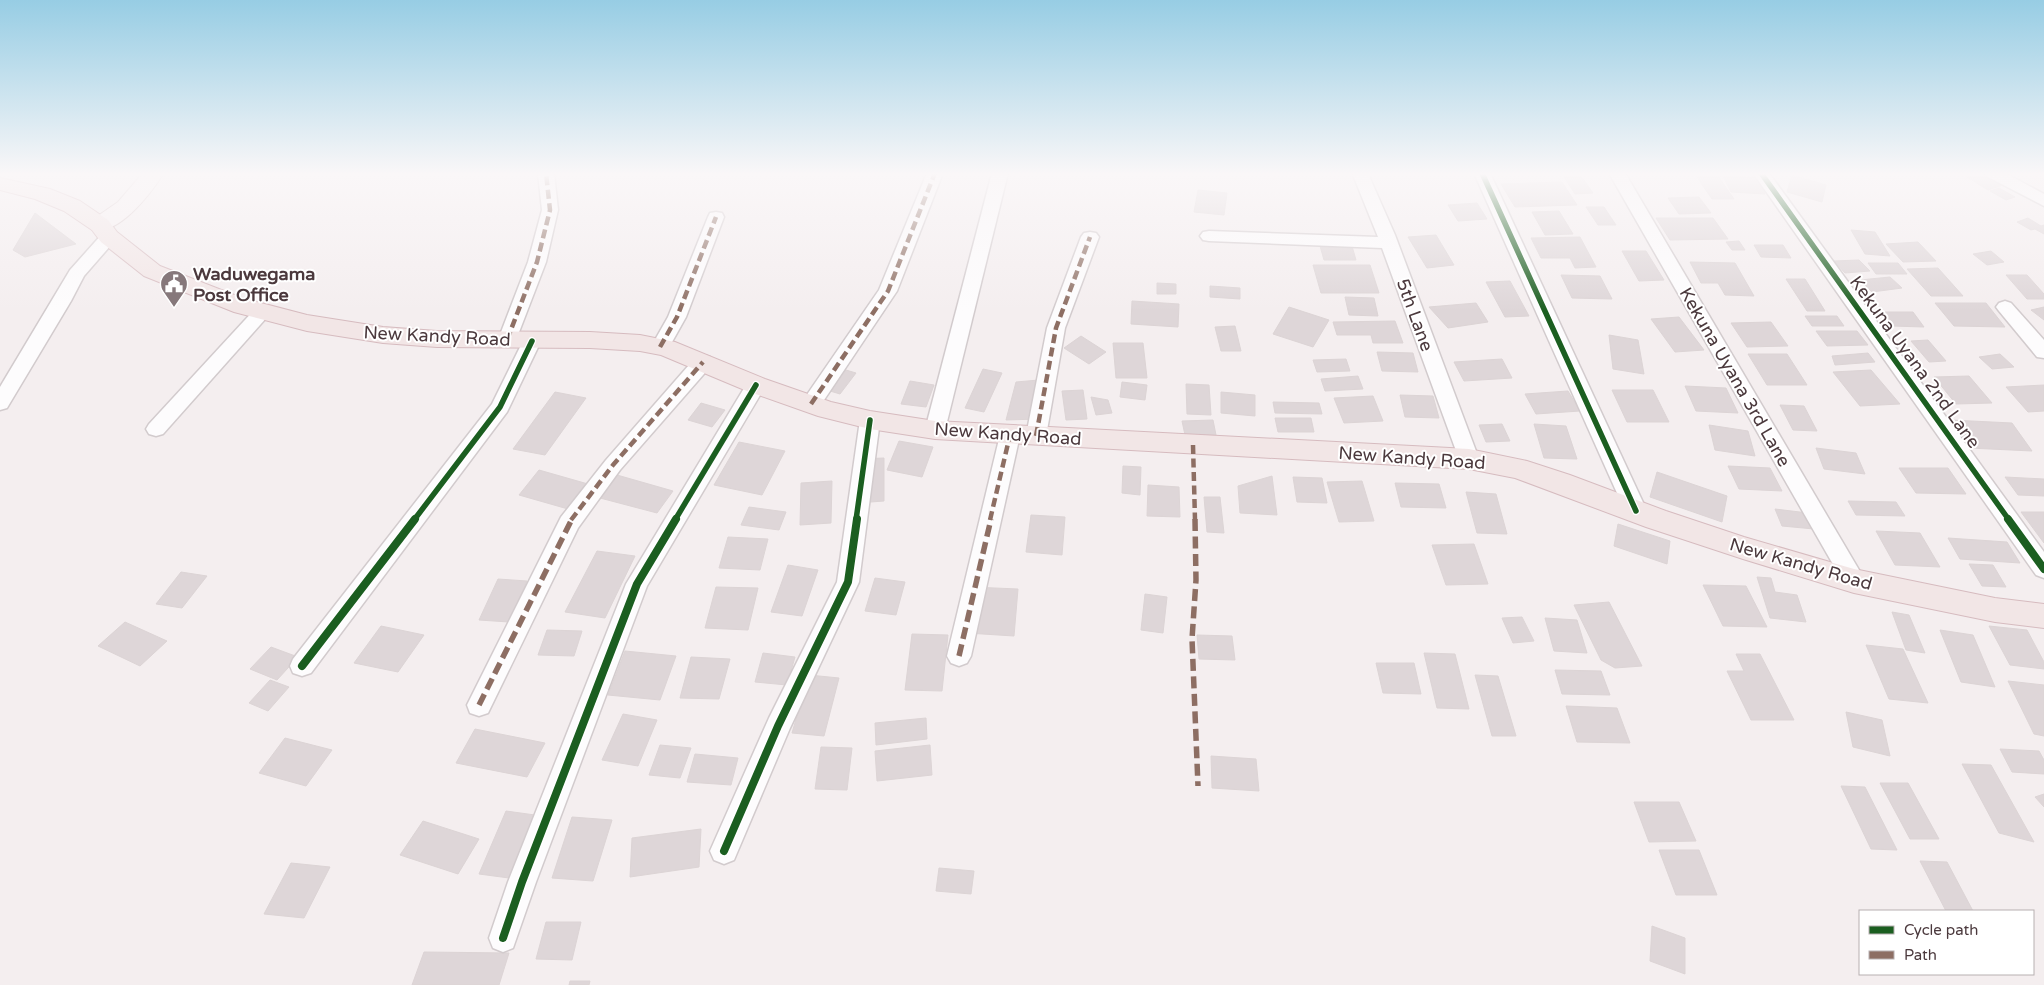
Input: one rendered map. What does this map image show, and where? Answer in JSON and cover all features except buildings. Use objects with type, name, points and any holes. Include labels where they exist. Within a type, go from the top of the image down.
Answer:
[{"type":"main road","name":"New Kandy Road","points":[[89,219],[152,271],[234,304],[315,325],[383,336],[640,343],[660,347],[703,362],[811,404],[870,420],[935,430],[1469,459],[1517,468],[1560,482],[1636,512],[1743,548],[1854,581],[1977,606],[2044,616]]},
{"type":"main road","points":[[104,231],[115,219]]},
{"type":"street","points":[[507,340],[537,262],[548,219]]},
{"type":"street","points":[[660,347],[677,317],[715,219]]},
{"type":"street","points":[[811,404],[888,291],[917,219]]},
{"type":"street","points":[[935,430],[988,219]]},
{"type":"street","name":"5th Lane","points":[[1379,219],[1469,459]]},
{"type":"street","points":[[1503,219],[1636,512]]},
{"type":"street","name":"Kekuna Uyana 3rd Lane","points":[[1644,219],[1854,581]]},
{"type":"street","name":"Kekuna Uyana 2nd Lane","points":[[1794,219],[2044,569]]},
{"type":"street","points":[[0,403],[62,302],[76,274],[104,231]]},
{"type":"street","points":[[1209,236],[1389,243]]},
{"type":"street","points":[[1036,436],[1056,328],[1090,237]]},
{"type":"street","points":[[2005,307],[2044,352]]},
{"type":"street","points":[[156,430],[262,312]]},
{"type":"street","points":[[302,666],[500,407],[532,341]]},
{"type":"street","points":[[479,705],[569,523],[613,465],[703,362]]},
{"type":"street","points":[[502,938],[636,584],[756,384]]},
{"type":"street","points":[[724,851],[778,726],[848,582],[870,420]]},
{"type":"street","points":[[959,656],[1010,435]]},
{"type":"marked path","points":[[507,340],[537,262],[548,219]]},
{"type":"marked path","points":[[660,347],[677,317],[715,219]]},
{"type":"marked path","points":[[811,404],[888,291],[917,219]]},
{"type":"marked path","points":[[1036,436],[1056,328],[1090,237]]},
{"type":"marked path","points":[[479,705],[569,523],[613,465],[703,362]]},
{"type":"marked path","points":[[959,656],[1010,435]]},
{"type":"marked path","points":[[1193,445],[1196,580],[1192,639],[1198,786]]},
{"type":"cycle path","points":[[1503,219],[1636,511]]},
{"type":"cycle path","points":[[1794,219],[2044,569]]},
{"type":"cycle path","points":[[302,666],[500,407],[532,341]]},
{"type":"cycle path","points":[[503,938],[522,882],[637,584],[756,385]]},
{"type":"cycle path","points":[[724,851],[778,726],[848,582],[870,420]]},
{"type":"place","name":"Waduwegama Post Office","points":[[174,308]]}]
